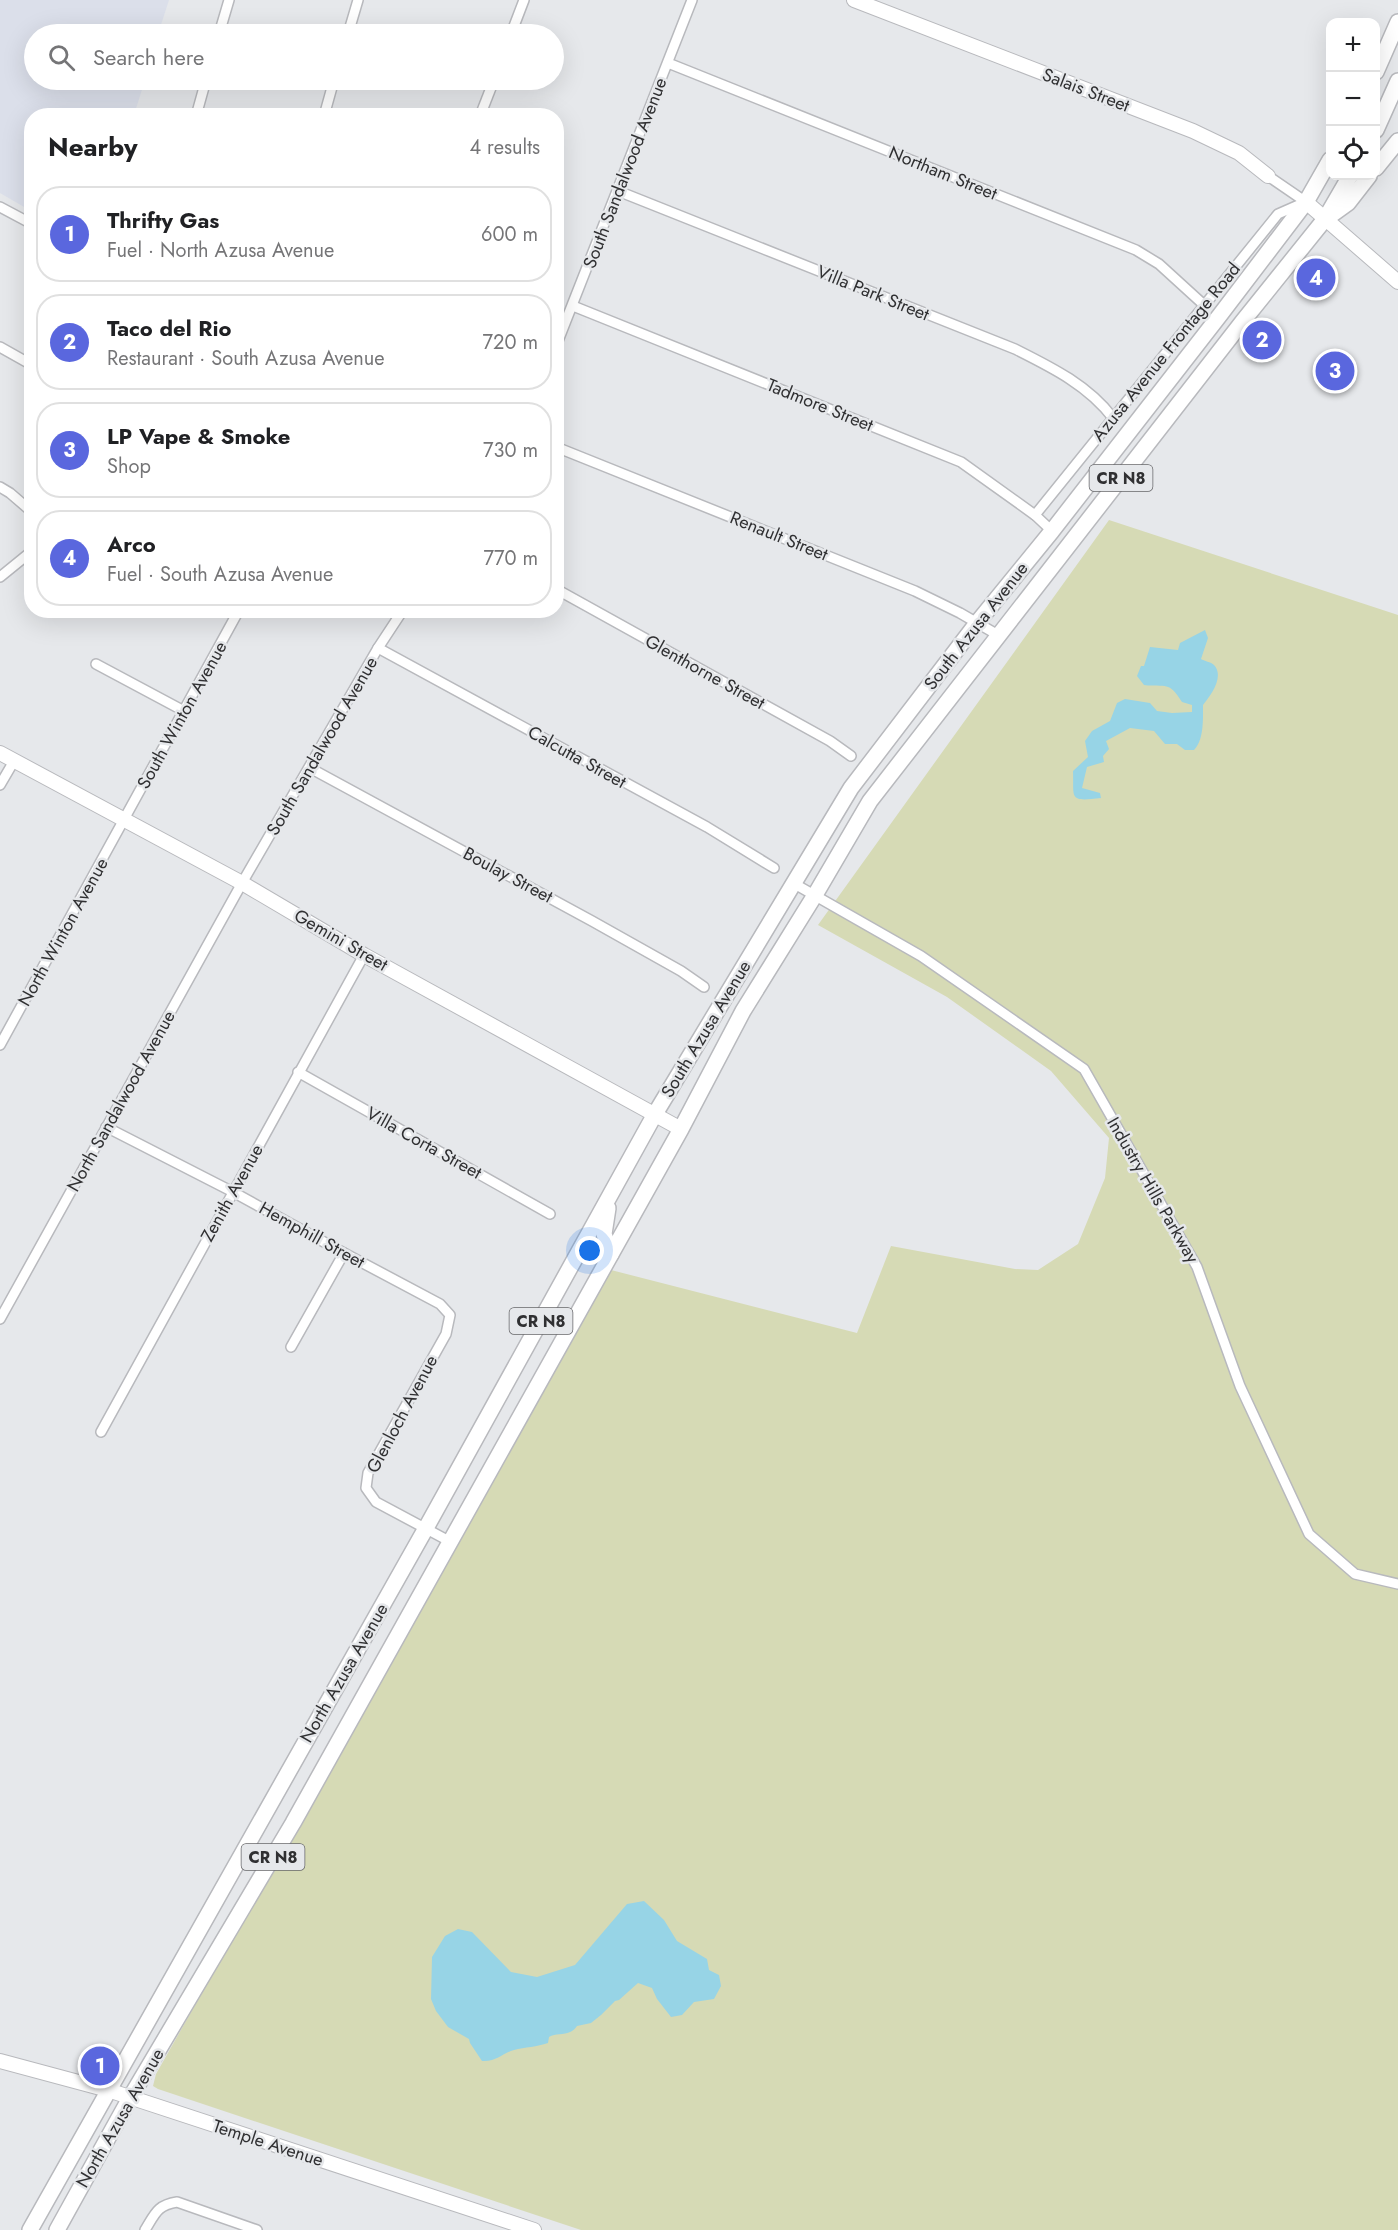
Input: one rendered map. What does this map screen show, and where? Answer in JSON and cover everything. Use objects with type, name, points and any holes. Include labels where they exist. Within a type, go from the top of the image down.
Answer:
[{"type":"main road","points":[[1380,63],[1398,22]]},
{"type":"main road","points":[[1378,126],[1398,81]]},
{"type":"main road","points":[[1380,163],[1398,141]]},
{"type":"main road","name":"South Azusa Avenue","points":[[655,1114],[851,788],[1306,202],[1326,167]]},
{"type":"main road","name":"South Azusa Avenue","points":[[681,1129],[743,1011],[870,801],[1325,219],[1348,180]]},
{"type":"main road","points":[[1325,219],[1348,203],[1366,180]]},
{"type":"main road","points":[[1165,385],[1182,400]]},
{"type":"main road","name":"North Azusa Avenue","points":[[30,2230],[426,1528],[655,1114]]},
{"type":"main road","name":"North Azusa Avenue","points":[[57,2230],[130,2098],[293,1823],[681,1129]]},
{"type":"main road","points":[[610,1196],[604,1234],[611,1254]]},
{"type":"street","points":[[222,24],[229,0]]},
{"type":"street","points":[[351,24],[358,0]]},
{"type":"street","points":[[515,24],[524,0]]},
{"type":"street","name":"South Sandalwood Avenue","points":[[564,327],[692,0]]},
{"type":"street","name":"Salais Street","points":[[854,0],[1192,131],[1239,153],[1306,202]]},
{"type":"street","name":"Northam Street","points":[[668,63],[1136,250],[1159,264],[1204,305]]},
{"type":"street","points":[[198,108],[203,90]]},
{"type":"street","points":[[326,108],[331,90]]},
{"type":"street","points":[[483,108],[490,90]]},
{"type":"street","name":"Villa Park Street","points":[[618,191],[1015,349],[1072,380],[1103,404],[1113,418]]},
{"type":"street","points":[[1306,202],[1398,282]]},
{"type":"street","name":"Azusa Avenue Frontage Road","points":[[1035,514],[1278,214],[1306,202]]},
{"type":"street","points":[[0,207],[24,220]]},
{"type":"street","name":"Tadmore Street","points":[[573,306],[961,462],[1035,514],[1052,531]]},
{"type":"street","points":[[0,347],[24,360]]},
{"type":"street","name":"Renault Street","points":[[564,450],[915,591],[998,635]]},
{"type":"street","points":[[0,487],[24,506]]},
{"type":"street","points":[[0,577],[24,558]]},
{"type":"street","name":"Glenthorne Street","points":[[564,594],[830,741],[851,756]]},
{"type":"street","name":"South Winton Avenue","points":[[125,819],[235,618]]},
{"type":"street","name":"South Sandalwood Avenue","points":[[242,883],[378,648],[398,618]]},
{"type":"street","name":"Calcutta Street","points":[[378,648],[707,827],[774,868]]},
{"type":"street","points":[[96,664],[184,711]]},
{"type":"street","name":"Gemini Street","points":[[0,753],[242,883],[364,955],[681,1129]]},
{"type":"street","points":[[0,785],[14,761]]},
{"type":"street","name":"Boulay Street","points":[[310,768],[592,921],[681,971],[704,987]]},
{"type":"street","name":"North Winton Avenue","points":[[0,1046],[125,819]]},
{"type":"street","name":"North Sandalwood Avenue","points":[[0,1319],[242,883]]},
{"type":"street","name":"Industry Hills Parkway","points":[[793,883],[921,956],[1084,1069],[1197,1267],[1240,1386],[1309,1534],[1355,1574],[1398,1584]]},
{"type":"street","name":"Zenith Avenue","points":[[101,1432],[364,955]]},
{"type":"street","name":"Villa Corta Street","points":[[298,1072],[550,1214]]},
{"type":"street","name":"Hemphill Street","points":[[106,1127],[233,1191],[440,1304],[450,1315]]},
{"type":"street","points":[[291,1347],[344,1253]]},
{"type":"street","name":"Glenloch Avenue","points":[[449,1541],[376,1502],[366,1488],[368,1473],[446,1334],[450,1315]]},
{"type":"street","name":"Temple Avenue","points":[[0,2061],[108,2090],[534,2230]]},
{"type":"street","points":[[145,2230],[156,2211],[166,2204],[177,2202],[257,2230]]},
{"type":"shaded area","points":[[0,0],[169,0],[161,24],[24,24],[24,90],[142,90],[136,108],[24,108],[24,207],[0,193]]},
{"type":"green space","points":[[1109,520],[1398,615],[1398,2230],[581,2230],[153,2086],[156,2074],[611,1270],[857,1333],[891,1246],[1015,1269],[1038,1270],[1078,1244],[1105,1178],[1109,1138],[1051,1071],[947,997],[818,925]]},
{"type":"water","points":[[1205,630],[1208,638],[1201,659],[1214,665],[1218,675],[1215,686],[1203,705],[1200,741],[1194,750],[1185,750],[1177,744],[1165,744],[1154,731],[1130,728],[1106,741],[1109,749],[1103,756],[1104,762],[1087,767],[1082,788],[1100,793],[1101,798],[1078,799],[1073,788],[1073,771],[1088,757],[1085,741],[1092,731],[1110,721],[1117,703],[1125,699],[1150,703],[1157,711],[1192,712],[1192,705],[1182,702],[1170,688],[1144,685],[1137,676],[1141,666],[1144,666],[1150,647],[1178,650],[1180,643]]},
{"type":"water","points":[[644,1901],[664,1920],[677,1941],[707,1959],[709,1970],[719,1975],[721,1986],[714,1999],[694,2002],[682,2015],[671,2017],[657,1999],[652,1988],[638,1983],[591,2023],[577,2026],[571,2032],[549,2037],[548,2043],[514,2050],[487,2061],[482,2061],[469,2039],[448,2027],[436,2011],[431,1999],[432,1957],[445,1936],[458,1929],[472,1932],[511,1972],[537,1977],[575,1965],[627,1904]]},
{"type":"place","name":"Arco","points":[[1316,278]]},
{"type":"place","name":"Taco del Rio","points":[[1262,340]]},
{"type":"place","name":"LP Vape & Smoke","points":[[1335,371]]},
{"type":"place","name":"Thrifty Gas","points":[[100,2066]]}]
